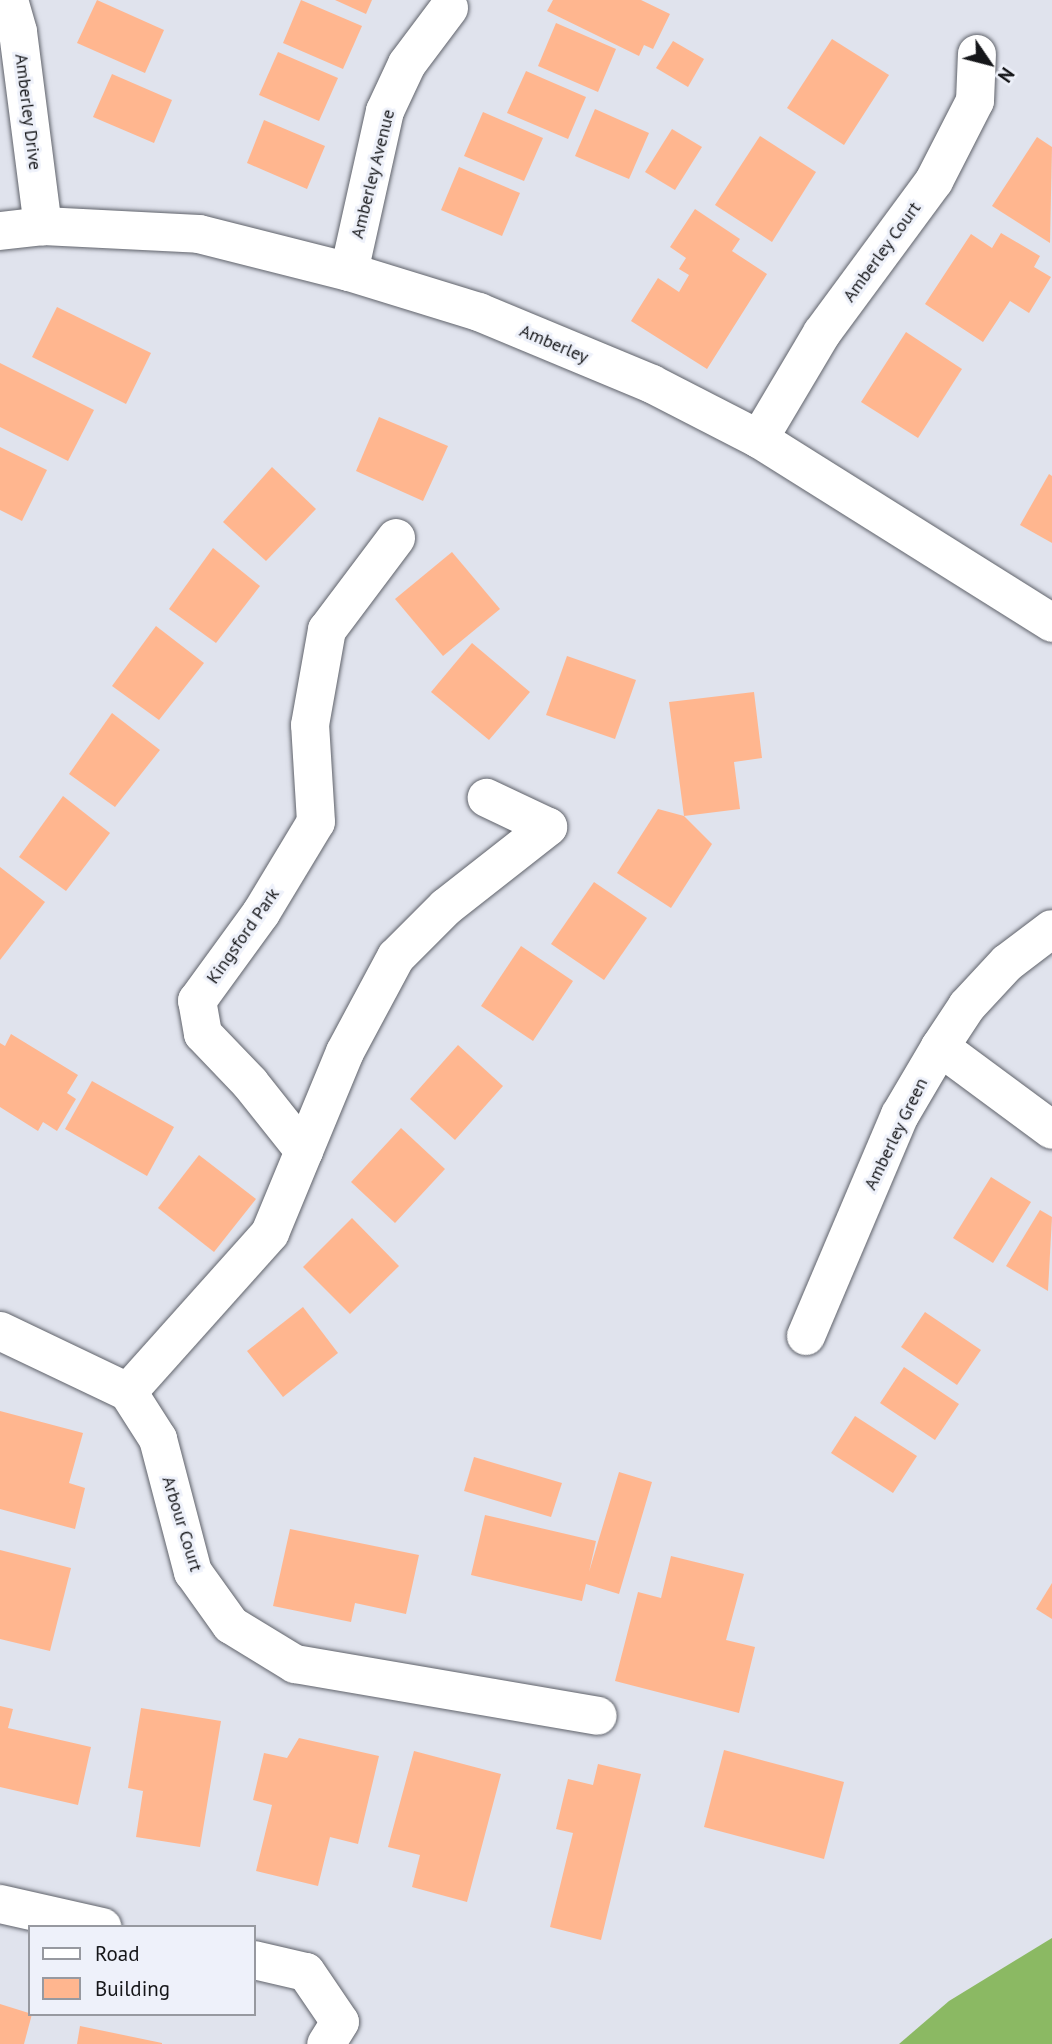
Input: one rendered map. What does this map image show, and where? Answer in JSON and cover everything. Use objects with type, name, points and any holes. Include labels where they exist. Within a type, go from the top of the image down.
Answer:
[{"type":"street","name":"Amberley Drive","points":[[9,0],[18,32],[43,226]]},
{"type":"street","name":"Amberley Avenue","points":[[349,272],[385,111],[407,64],[450,9]]},
{"type":"street","name":"Amberley Court","points":[[759,439],[822,333],[934,181],[975,101],[977,54]]},
{"type":"street","name":"Amberley","points":[[0,230],[43,226],[199,234],[349,272],[491,318],[652,384],[759,439],[1052,623]]},
{"type":"street","name":"Kingsford Park","points":[[304,1151],[250,1083],[203,1034],[197,1001],[261,913],[316,822],[310,725],[327,630],[396,538]]},
{"type":"street","points":[[0,1331],[128,1392],[270,1233],[345,1052],[396,957],[446,907],[548,827],[487,798]]},
{"type":"street","name":"Amberley Green","points":[[806,1336],[900,1115],[940,1047],[967,1006],[1007,962],[1052,929]]},
{"type":"street","points":[[940,1047],[1052,1130]]},
{"type":"street","name":"Arbour Court","points":[[128,1392],[158,1439],[193,1572],[230,1625],[295,1664],[598,1716]]},
{"type":"street","points":[[0,1904],[93,1925]]},
{"type":"street","points":[[256,1960],[306,1972],[333,2033]]},
{"type":"green space","points":[[1052,1938],[1052,2044],[899,2044],[949,2001]]},
{"type":"building","points":[[97,0],[164,30],[145,73],[77,43]]},
{"type":"building","points":[[301,0],[362,26],[343,69],[283,43]]},
{"type":"building","points":[[335,0],[372,0],[366,14]]},
{"type":"building","points":[[553,0],[641,0],[670,14],[653,49],[644,45],[639,56],[547,11]]},
{"type":"building","points":[[556,23],[616,49],[598,92],[538,66]]},
{"type":"building","points":[[832,39],[889,75],[844,145],[787,108]]},
{"type":"building","points":[[673,41],[704,59],[688,87],[656,68]]},
{"type":"building","points":[[278,52],[338,78],[319,121],[259,95]]},
{"type":"building","points":[[526,71],[586,97],[568,139],[507,113]]},
{"type":"building","points":[[112,74],[172,100],[154,143],[93,117]]},
{"type":"building","points":[[595,109],[649,133],[629,179],[575,156]]},
{"type":"building","points":[[483,112],[543,138],[524,181],[464,156]]},
{"type":"building","points":[[264,120],[325,146],[307,189],[247,163]]},
{"type":"building","points":[[672,129],[702,147],[675,190],[645,172]]},
{"type":"building","points":[[760,136],[816,172],[772,242],[715,205]]},
{"type":"building","points":[[1037,137],[1052,147],[1050,243],[992,206]]},
{"type":"building","points":[[459,167],[520,193],[502,236],[441,210]]},
{"type":"building","points":[[695,209],[740,239],[732,251],[767,274],[707,369],[631,321],[658,278],[679,292],[689,275],[679,269],[686,258],[670,247]]},
{"type":"building","points":[[1001,233],[1040,256],[1034,267],[1051,277],[1029,313],[1010,301],[983,342],[925,304],[971,234],[992,248]]},
{"type":"building","points":[[57,307],[151,353],[126,404],[32,357]]},
{"type":"building","points":[[906,332],[962,369],[918,438],[861,402]]},
{"type":"building","points":[[0,363],[94,410],[68,461],[0,427]]},
{"type":"building","points":[[379,417],[448,446],[423,501],[356,471]]},
{"type":"building","points":[[0,447],[47,470],[22,521],[0,510]]},
{"type":"building","points":[[272,467],[316,509],[266,561],[223,522]]},
{"type":"building","points":[[1049,474],[1052,476],[1052,543],[1020,525]]},
{"type":"building","points":[[213,548],[260,586],[216,643],[169,609]]},
{"type":"building","points":[[452,552],[500,609],[443,656],[395,599]]},
{"type":"building","points":[[156,626],[204,663],[159,720],[112,686]]},
{"type":"building","points":[[472,643],[530,692],[489,740],[431,692]]},
{"type":"building","points":[[567,656],[636,680],[615,739],[546,715]]},
{"type":"building","points":[[754,692],[762,758],[734,762],[740,809],[684,816],[669,702]]},
{"type":"building","points":[[112,713],[160,750],[115,807],[69,774]]},
{"type":"building","points":[[63,796],[110,833],[66,891],[19,857]]},
{"type":"building","points":[[658,809],[684,816],[712,844],[671,908],[617,873]]},
{"type":"building","points":[[0,867],[45,902],[0,960]]},
{"type":"building","points":[[594,882],[647,918],[604,980],[551,944]]},
{"type":"building","points":[[521,946],[573,981],[533,1041],[481,1006]]},
{"type":"building","points":[[11,1034],[78,1075],[67,1093],[76,1099],[57,1131],[43,1122],[38,1131],[0,1107],[0,1043],[5,1046]]},
{"type":"building","points":[[458,1045],[503,1086],[455,1140],[410,1099]]},
{"type":"building","points":[[92,1081],[174,1127],[147,1176],[65,1129]]},
{"type":"building","points":[[401,1128],[445,1169],[395,1223],[351,1182]]},
{"type":"building","points":[[199,1155],[256,1199],[214,1252],[158,1208]]},
{"type":"building","points":[[991,1177],[1031,1202],[993,1263],[953,1238]]},
{"type":"building","points":[[1040,1210],[1052,1217],[1048,1291],[1006,1266]]},
{"type":"building","points":[[352,1218],[399,1266],[350,1314],[303,1267]]},
{"type":"building","points":[[303,1307],[338,1353],[283,1397],[247,1351]]},
{"type":"building","points":[[925,1312],[981,1350],[957,1385],[901,1347]]},
{"type":"building","points":[[904,1367],[959,1404],[935,1440],[880,1403]]},
{"type":"building","points":[[0,1411],[83,1433],[69,1483],[85,1488],[75,1529],[0,1509]]},
{"type":"building","points":[[855,1416],[917,1456],[893,1493],[831,1453]]},
{"type":"building","points":[[474,1457],[562,1483],[551,1517],[464,1491]]},
{"type":"building","points":[[619,1472],[652,1482],[619,1594],[586,1584],[582,1601],[471,1575],[485,1515],[596,1541],[589,1572]]},
{"type":"building","points":[[290,1529],[419,1555],[406,1614],[355,1603],[351,1622],[273,1606]]},
{"type":"building","points":[[0,1550],[71,1568],[50,1651],[0,1639]]},
{"type":"building","points":[[671,1556],[744,1574],[726,1640],[755,1647],[739,1713],[615,1681],[638,1592],[661,1598]]},
{"type":"building","points":[[1052,1583],[1052,1619],[1036,1609]]},
{"type":"building","points":[[0,1706],[13,1709],[8,1728],[91,1747],[78,1805],[0,1787]]},
{"type":"building","points":[[141,1708],[221,1721],[200,1847],[136,1837],[143,1791],[128,1788]]},
{"type":"building","points":[[299,1738],[379,1756],[358,1844],[330,1837],[318,1886],[256,1871],[272,1805],[253,1800],[264,1753],[287,1758]]},
{"type":"building","points":[[724,1750],[844,1782],[824,1859],[704,1827]]},
{"type":"building","points":[[414,1751],[501,1774],[467,1902],[412,1887],[420,1855],[388,1847]]},
{"type":"building","points":[[598,1764],[641,1774],[601,1940],[550,1927],[573,1833],[556,1829],[568,1779],[593,1785]]},
{"type":"building","points":[[0,2004],[31,2016],[24,2044],[0,2044]]},
{"type":"building","points":[[80,2026],[162,2043],[162,2044],[77,2044]]}]
